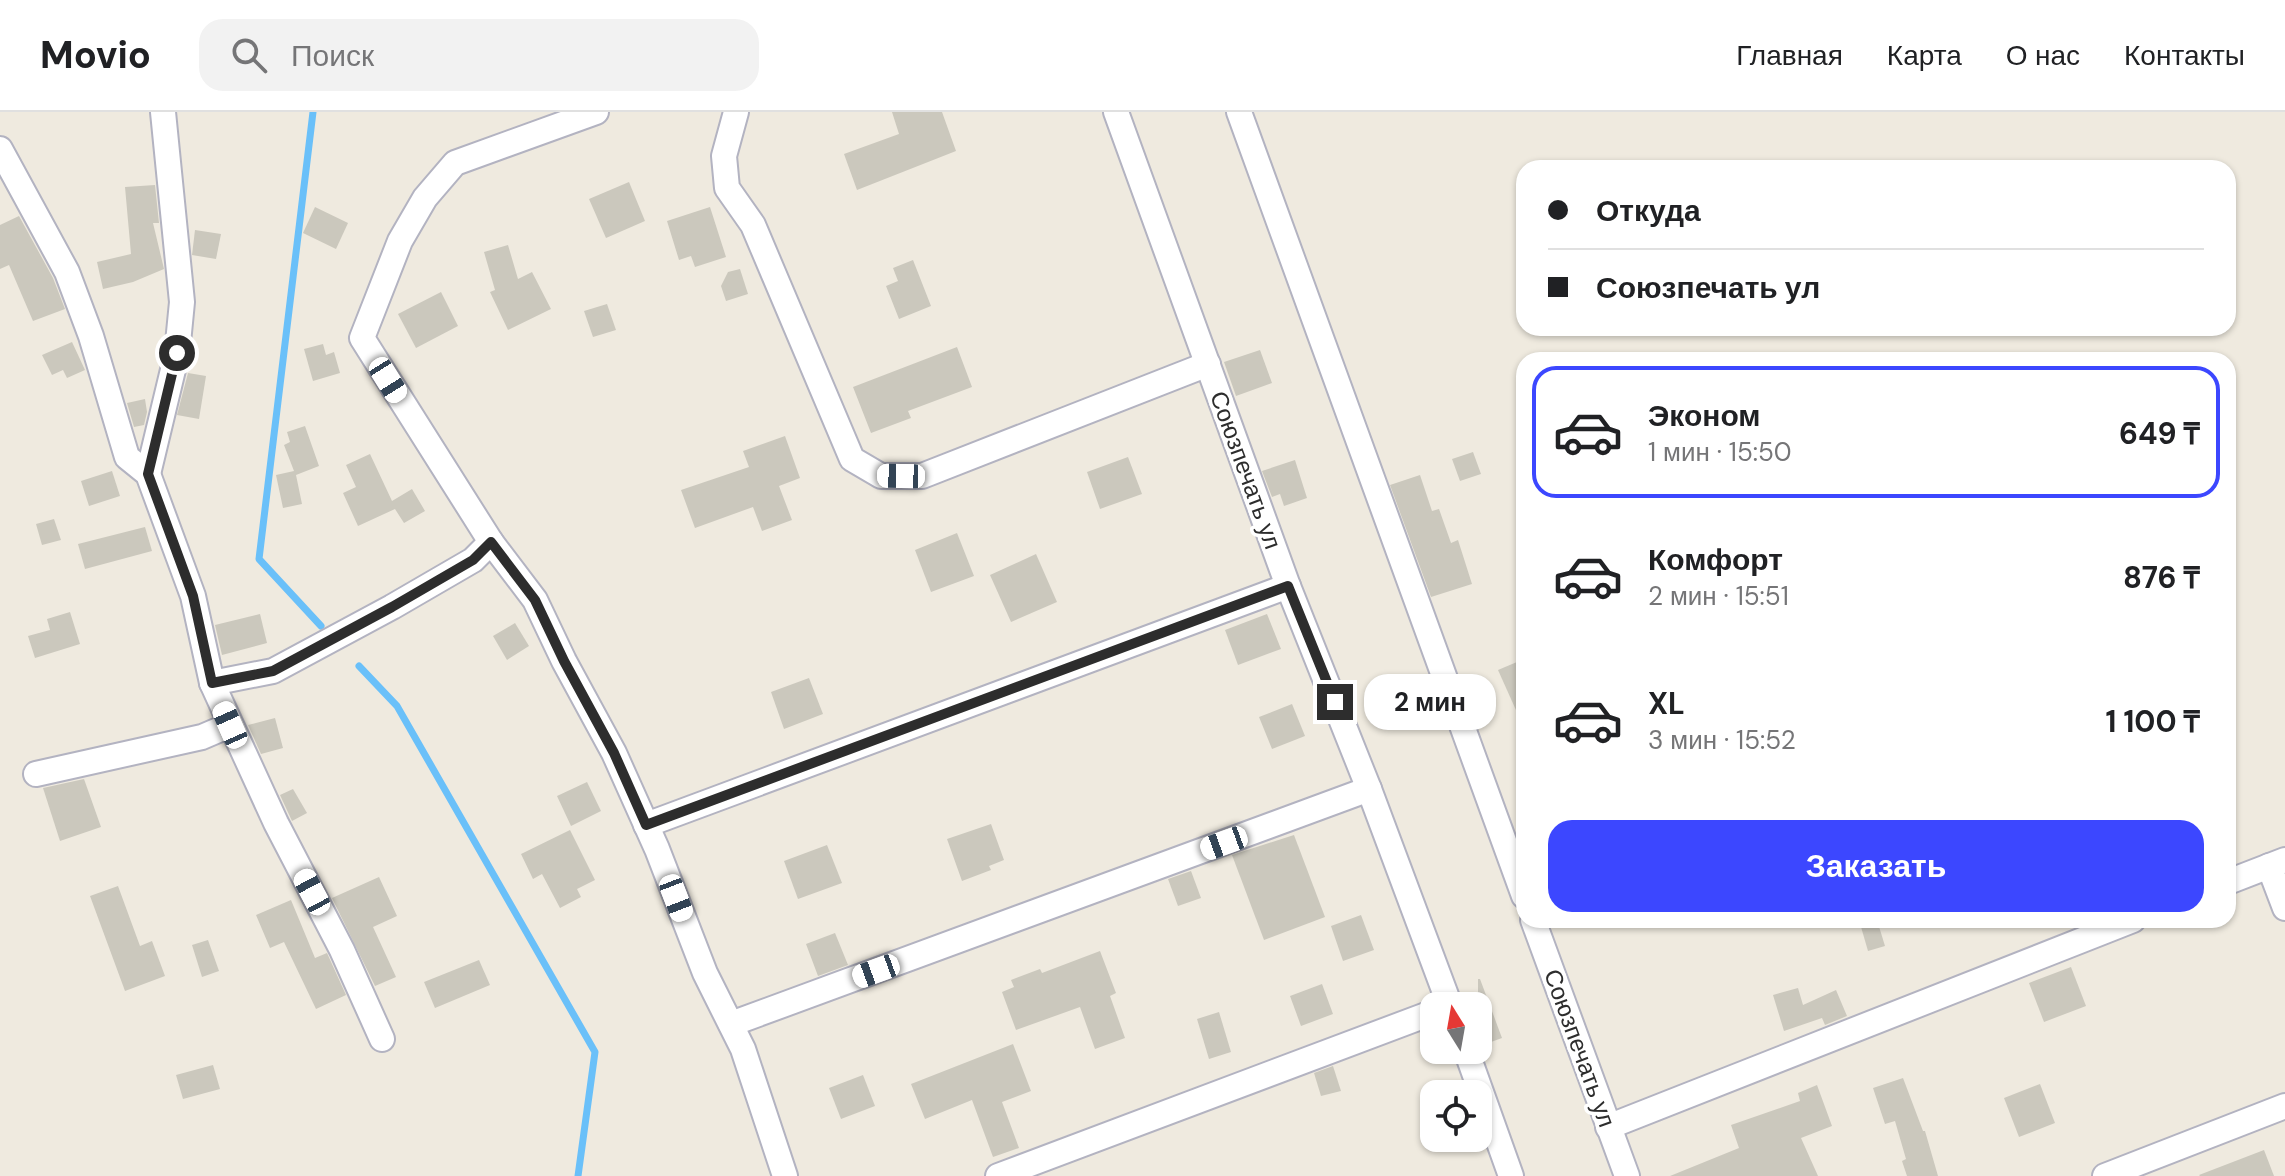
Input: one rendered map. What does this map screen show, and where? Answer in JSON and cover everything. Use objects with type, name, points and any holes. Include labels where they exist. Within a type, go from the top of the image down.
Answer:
[{"type":"street","points":[[148,474],[177,353],[182,302],[163,112]]},
{"type":"street","points":[[596,112],[455,163],[425,198],[400,241],[362,338],[491,542],[535,600],[614,753],[705,973],[743,1049],[785,1176]]},
{"type":"street","points":[[736,112],[724,156],[727,188],[753,225],[852,459],[881,476],[922,476],[1208,364]]},
{"type":"street","name":"Союзпечать ул","points":[[1116,112],[1288,586],[1369,789],[1445,992]]},
{"type":"street","points":[[1239,112],[1516,874]]},
{"type":"street","points":[[0,149],[67,272],[91,336],[127,457],[148,474],[193,596],[212,683],[230,725],[276,823],[342,950],[382,1039]]},
{"type":"street","points":[[212,683],[273,671],[473,560],[491,542]]},
{"type":"street","points":[[646,825],[1288,586]]},
{"type":"street","points":[[36,774],[202,737],[230,725]]},
{"type":"street","points":[[731,1024],[1369,789]]},
{"type":"street","points":[[2236,879],[2277,863],[2285,908]]},
{"type":"street","name":"Союзпечать ул","points":[[1536,928],[1627,1176]]},
{"type":"street","points":[[1608,1127],[2113,928]]},
{"type":"street","points":[[998,1176],[1420,1017]]},
{"type":"street","points":[[1471,1064],[1511,1176]]},
{"type":"street","points":[[2105,1176],[2285,1106]]},
{"type":"building","points":[[892,112],[942,112],[956,151],[857,190],[844,154],[899,134]]},
{"type":"building","points":[[629,182],[645,221],[606,238],[589,199]]},
{"type":"building","points":[[155,185],[159,223],[153,223],[164,269],[133,282],[103,289],[97,262],[131,254],[125,187]]},
{"type":"building","points":[[315,207],[348,223],[336,249],[303,233]]},
{"type":"building","points":[[710,207],[726,257],[695,267],[691,256],[679,260],[667,221]]},
{"type":"building","points":[[19,216],[53,278],[65,309],[33,321],[9,265],[0,269],[0,225]]},
{"type":"building","points":[[195,230],[221,234],[216,259],[192,255]]},
{"type":"building","points":[[508,245],[518,279],[532,272],[551,309],[508,330],[490,292],[495,290],[484,252]]},
{"type":"building","points":[[913,260],[931,306],[899,319],[886,286],[898,281],[893,268]]},
{"type":"building","points":[[740,269],[748,294],[726,301],[721,286],[728,272]]},
{"type":"building","points":[[441,292],[458,326],[416,348],[398,314]]},
{"type":"building","points":[[607,304],[616,330],[593,337],[584,311]]},
{"type":"building","points":[[72,342],[85,370],[67,378],[63,370],[52,375],[42,355]]},
{"type":"building","points":[[323,344],[326,355],[334,352],[340,373],[313,381],[304,349]]},
{"type":"building","points":[[957,347],[972,387],[908,411],[911,418],[871,433],[853,387]]},
{"type":"building","points":[[1260,350],[1272,383],[1236,396],[1224,362]]},
{"type":"building","points":[[188,373],[206,376],[199,419],[177,415]]},
{"type":"building","points":[[145,399],[147,412],[144,425],[134,427],[127,403]]},
{"type":"building","points":[[305,426],[319,466],[296,475],[302,504],[283,508],[276,475],[294,471],[284,445],[290,442],[287,432]]},
{"type":"building","points":[[785,436],[800,478],[779,486],[792,520],[762,531],[753,507],[695,528],[681,490],[749,467],[743,451]]},
{"type":"building","points":[[1473,452],[1481,474],[1460,481],[1452,459]]},
{"type":"building","points":[[370,454],[392,501],[412,489],[425,511],[404,523],[395,509],[358,526],[343,493],[356,487],[346,465]]},
{"type":"building","points":[[1128,457],[1142,494],[1100,509],[1087,472]]},
{"type":"building","points":[[1295,460],[1307,498],[1284,506],[1280,494],[1272,497],[1262,471]]},
{"type":"building","points":[[112,471],[120,496],[89,506],[81,481]]},
{"type":"building","points":[[1420,475],[1432,511],[1439,509],[1451,543],[1458,540],[1472,584],[1431,597],[1390,485]]},
{"type":"building","points":[[54,519],[61,540],[42,545],[36,524]]},
{"type":"building","points":[[145,527],[152,551],[85,569],[78,544]]},
{"type":"building","points":[[957,533],[974,576],[931,592],[915,550]]},
{"type":"building","points":[[1036,554],[1057,602],[1011,622],[990,575]]},
{"type":"building","points":[[70,612],[80,644],[35,658],[28,636],[50,630],[47,619]]},
{"type":"building","points":[[260,614],[267,643],[222,655],[215,625]]},
{"type":"building","points":[[1267,614],[1281,649],[1238,665],[1225,630]]},
{"type":"building","points":[[515,623],[529,646],[507,660],[493,636]]},
{"type":"building","points":[[1516,662],[1516,710],[1498,670]]},
{"type":"building","points":[[809,678],[823,714],[784,729],[771,692]]},
{"type":"building","points":[[1292,704],[1305,736],[1272,749],[1259,717]]},
{"type":"building","points":[[275,718],[283,748],[261,754],[248,725]]},
{"type":"building","points":[[84,779],[101,827],[60,841],[43,788]]},
{"type":"building","points":[[587,782],[601,811],[571,826],[557,796]]},
{"type":"building","points":[[293,789],[307,813],[292,821],[280,795]]},
{"type":"building","points":[[991,824],[1004,860],[989,866],[991,870],[962,881],[947,839]]},
{"type":"building","points":[[570,830],[595,880],[577,889],[581,897],[560,908],[542,874],[533,879],[521,854]]},
{"type":"building","points":[[1294,835],[1325,917],[1264,940],[1232,855]]},
{"type":"building","points":[[827,845],[842,883],[798,899],[784,861]]},
{"type":"building","points":[[1191,871],[1201,898],[1178,906],[1168,879]]},
{"type":"building","points":[[379,877],[397,916],[373,927],[396,977],[375,986],[332,898]]},
{"type":"building","points":[[118,886],[140,946],[152,941],[165,976],[125,991],[90,896]]},
{"type":"building","points":[[291,900],[315,958],[327,953],[346,995],[316,1009],[284,942],[270,948],[256,915]]},
{"type":"building","points":[[1361,915],[1374,950],[1343,961],[1331,926]]},
{"type":"building","points":[[1861,928],[1879,928],[1885,946],[1868,951]]},
{"type":"building","points":[[835,933],[848,965],[818,976],[806,944]]},
{"type":"building","points":[[208,940],[219,971],[202,977],[192,945]]},
{"type":"building","points":[[1100,951],[1116,993],[1110,996],[1125,1038],[1095,1049],[1080,1007],[1016,1030],[1002,992],[1014,987],[1011,980],[1040,969],[1042,973]]},
{"type":"building","points":[[479,960],[490,985],[435,1008],[424,982]]},
{"type":"building","points":[[2071,967],[2086,1006],[2044,1022],[2029,983]]},
{"type":"building","points":[[1478,979],[1480,979],[1485,992],[1478,992]]},
{"type":"building","points":[[1322,984],[1333,1014],[1301,1026],[1290,996]]},
{"type":"building","points":[[1798,988],[1803,1005],[1836,990],[1847,1016],[1825,1025],[1822,1018],[1784,1031],[1773,995]]},
{"type":"building","points":[[1492,1011],[1502,1038],[1492,1042]]},
{"type":"building","points":[[1219,1012],[1231,1052],[1209,1059],[1197,1019]]},
{"type":"building","points":[[1013,1044],[1031,1091],[1002,1102],[1019,1148],[993,1157],[972,1100],[925,1119],[911,1084]]},
{"type":"building","points":[[213,1065],[220,1089],[183,1099],[176,1075]]},
{"type":"building","points":[[1333,1066],[1341,1091],[1321,1096],[1314,1073]]},
{"type":"building","points":[[863,1075],[875,1106],[841,1119],[829,1088]]},
{"type":"building","points":[[1903,1078],[1925,1131],[1938,1176],[1907,1176],[1902,1161],[1906,1159],[1895,1121],[1885,1124],[1873,1088]]},
{"type":"building","points":[[2040,1084],[2055,1123],[2019,1137],[2004,1098]]},
{"type":"building","points":[[1817,1085],[1832,1126],[1801,1138],[1818,1176],[1670,1176],[1739,1148],[1731,1125],[1800,1101],[1798,1093]]},
{"type":"building","points":[[2264,1150],[2274,1176],[2199,1175]]},
{"type":"waterway","points":[[313,112],[259,559],[321,626]]},
{"type":"waterway","points":[[359,666],[397,706],[595,1052],[578,1176]]},
{"type":"route","points":[[177,353],[148,474],[193,596],[212,683],[273,671],[473,560],[491,542],[535,600],[614,753],[646,825],[1288,586],[1335,702]]}]
